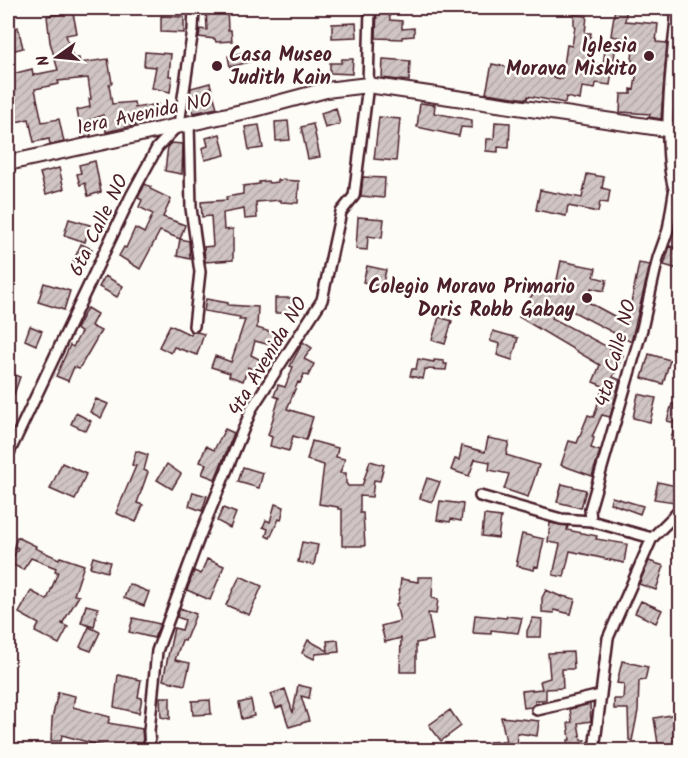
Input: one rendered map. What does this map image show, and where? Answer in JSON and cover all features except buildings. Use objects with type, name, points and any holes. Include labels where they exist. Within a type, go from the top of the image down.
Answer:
[{"type":"street","points":[[194,8],[184,123],[191,208],[200,272],[194,326]]},
{"type":"street","name":"4ta Avenida NO","points":[[150,750],[149,731],[157,651],[199,538],[252,408],[322,300],[341,212],[354,196],[368,85],[370,8]]},
{"type":"street","points":[[677,8],[674,193],[681,204]]},
{"type":"street","name":"1era Avenida NO","points":[[8,163],[255,109],[326,90],[368,85],[674,130]]},
{"type":"street","name":"6ta Calle NO","points":[[8,455],[131,196],[157,148],[184,123]]},
{"type":"street","name":"4ta Calle NO","points":[[591,521],[592,500],[642,329],[658,258],[668,230],[674,193]]},
{"type":"street","points":[[480,496],[561,519],[591,521],[652,538]]},
{"type":"street","points":[[594,750],[608,639],[652,538],[681,510]]},
{"type":"street","points":[[537,710],[601,695]]},
{"type":"place","name":"Iglesia Morava Miskito","points":[[649,56]]},
{"type":"place","name":"Casa Museo Judith Kain","points":[[217,66]]},
{"type":"place","name":"Colegio Moravo Primario Doris Robb Gabay","points":[[587,298]]}]
